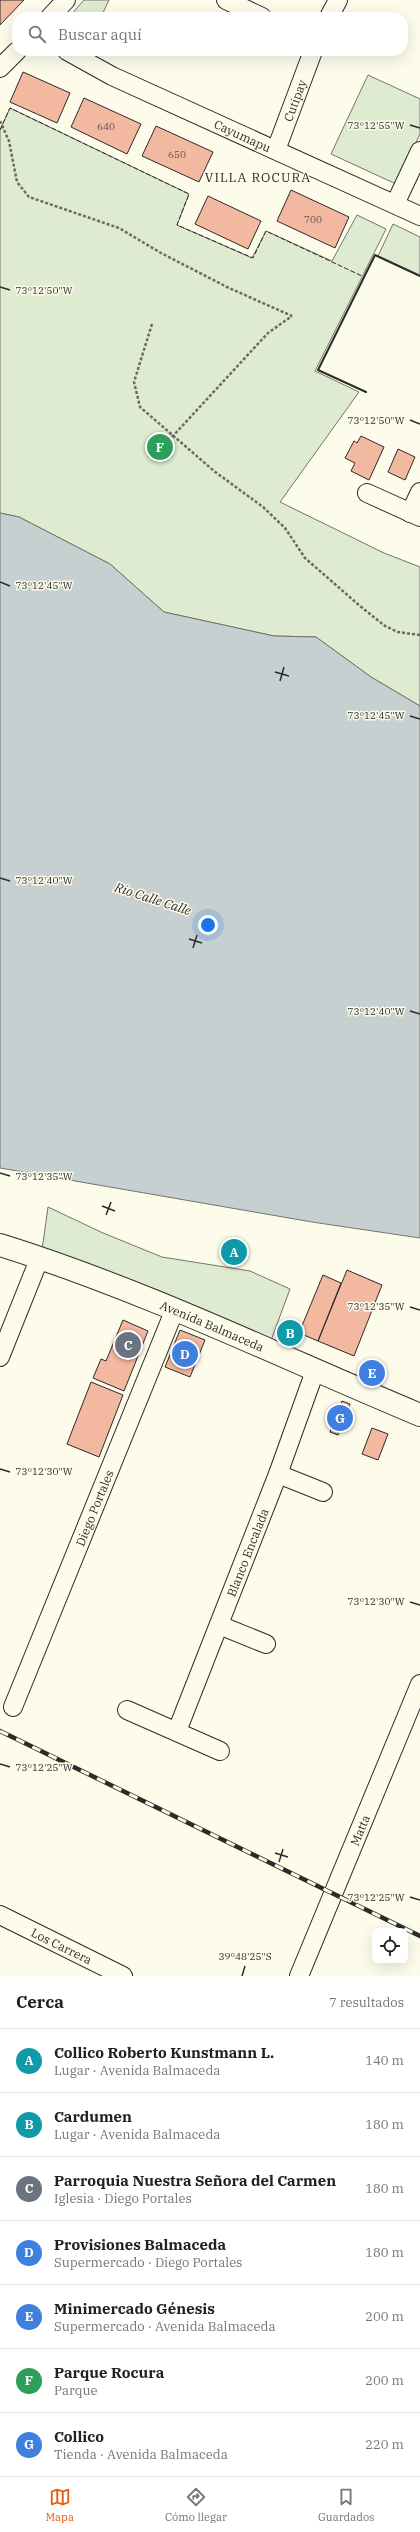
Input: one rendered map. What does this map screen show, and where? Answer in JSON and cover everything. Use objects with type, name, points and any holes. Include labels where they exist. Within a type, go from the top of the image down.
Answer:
[{"type":"main road","name":"Avenida Balmaceda","points":[[0,1245],[40,1257],[175,1309],[315,1371],[420,1415]]},
{"type":"street","points":[[55,12],[66,0]]},
{"type":"street","points":[[226,0],[251,12]]},
{"type":"street","points":[[332,12],[338,0]]},
{"type":"street","points":[[0,68],[12,56]]},
{"type":"street","name":"Cayumapu","points":[[76,56],[112,76],[420,216]]},
{"type":"street","name":"Cutipay","points":[[276,150],[312,56]]},
{"type":"street","points":[[395,204],[420,151]]},
{"type":"street","points":[[367,493],[415,515],[420,492]]},
{"type":"street","points":[[0,1357],[40,1257]]},
{"type":"street","name":"Diego Portales","points":[[13,1707],[175,1309]]},
{"type":"street","name":"Blanco Encalada","points":[[177,1731],[278,1474],[315,1371]]},
{"type":"street","points":[[278,1474],[323,1492]]},
{"type":"street","points":[[219,1625],[266,1644]]},
{"type":"street","name":"Matta","points":[[299,1976],[420,1684]]},
{"type":"street","points":[[127,1710],[220,1751]]},
{"type":"street","name":"Los Carrera","points":[[0,1915],[123,1976]]},
{"type":"path","points":[[0,121],[10,141],[17,182],[29,197],[119,228],[161,253],[229,288],[292,316],[268,333],[172,436]]},
{"type":"path","points":[[152,324],[134,382],[140,407],[172,436],[263,507],[285,528],[305,558],[360,606],[386,626],[398,632],[420,635]]},
{"type":"green space","points":[[84,0],[109,0],[103,12],[73,12]]},
{"type":"green space","points":[[368,75],[420,99],[420,134],[396,184],[331,154]]},
{"type":"green space","points":[[10,108],[189,194],[177,225],[252,258],[266,231],[332,261],[357,215],[386,229],[315,371],[359,392],[280,502],[384,553],[420,567],[420,706],[371,677],[316,637],[274,636],[164,612],[110,564],[19,517],[0,513],[0,130]]},
{"type":"green space","points":[[393,224],[420,237],[420,275],[378,256]]},
{"type":"green space","points":[[48,1207],[103,1233],[162,1257],[250,1271],[290,1289],[269,1346],[42,1250]]},
{"type":"water","name":"Río Calle Calle","points":[[0,513],[19,517],[110,564],[164,612],[274,636],[316,637],[371,677],[420,706],[420,1238],[312,1222],[0,1168]]},
{"type":"building","points":[[0,0],[24,0],[12,12],[0,25]]},
{"type":"building","points":[[23,72],[70,93],[57,123],[10,102]]},
{"type":"building","points":[[84,98],[141,124],[127,154],[71,127]]},
{"type":"building","points":[[156,126],[213,152],[199,182],[142,156]]},
{"type":"building","points":[[291,190],[349,217],[335,248],[277,221]]},
{"type":"building","points":[[208,196],[261,221],[248,249],[195,224]]},
{"type":"building","points":[[361,436],[384,447],[369,480],[351,471],[355,463],[345,458],[354,441],[357,443]]},
{"type":"building","points":[[398,449],[415,457],[405,480],[388,472]]},
{"type":"building","points":[[347,1270],[382,1285],[354,1356],[318,1341]]},
{"type":"building","points":[[323,1275],[341,1283],[318,1341],[299,1333]]},
{"type":"building","points":[[123,1320],[148,1331],[124,1391],[93,1378],[101,1359],[106,1361]]},
{"type":"building","points":[[180,1330],[205,1340],[190,1377],[165,1367]]},
{"type":"building","points":[[91,1382],[123,1395],[99,1457],[67,1444]]},
{"type":"building","points":[[342,1401],[350,1404],[338,1435],[330,1432]]},
{"type":"building","points":[[372,1428],[388,1434],[378,1460],[362,1454]]},
{"type":"railway","points":[[0,1731],[420,1936]]},
{"type":"fence","points":[[0,130],[10,108],[189,194],[177,225],[253,258],[266,231],[362,276]]},
{"type":"wall","points":[[366,392],[318,370],[375,255],[420,276]]},
{"type":"place","name":"Parque Rocura","points":[[160,447]]},
{"type":"place","name":"Collico Roberto Kunstmann L.","points":[[234,1252]]},
{"type":"place","name":"Cardumen","points":[[290,1333]]},
{"type":"place","name":"Parroquia Nuestra Señora del Carmen","points":[[128,1345]]},
{"type":"place","name":"Provisiones Balmaceda","points":[[185,1354]]},
{"type":"place","name":"Minimercado Génesis","points":[[372,1373]]},
{"type":"place","name":"Collico","points":[[340,1418]]},
{"type":"district","name":"VILLA ROCURA","points":[[258,177]]}]
